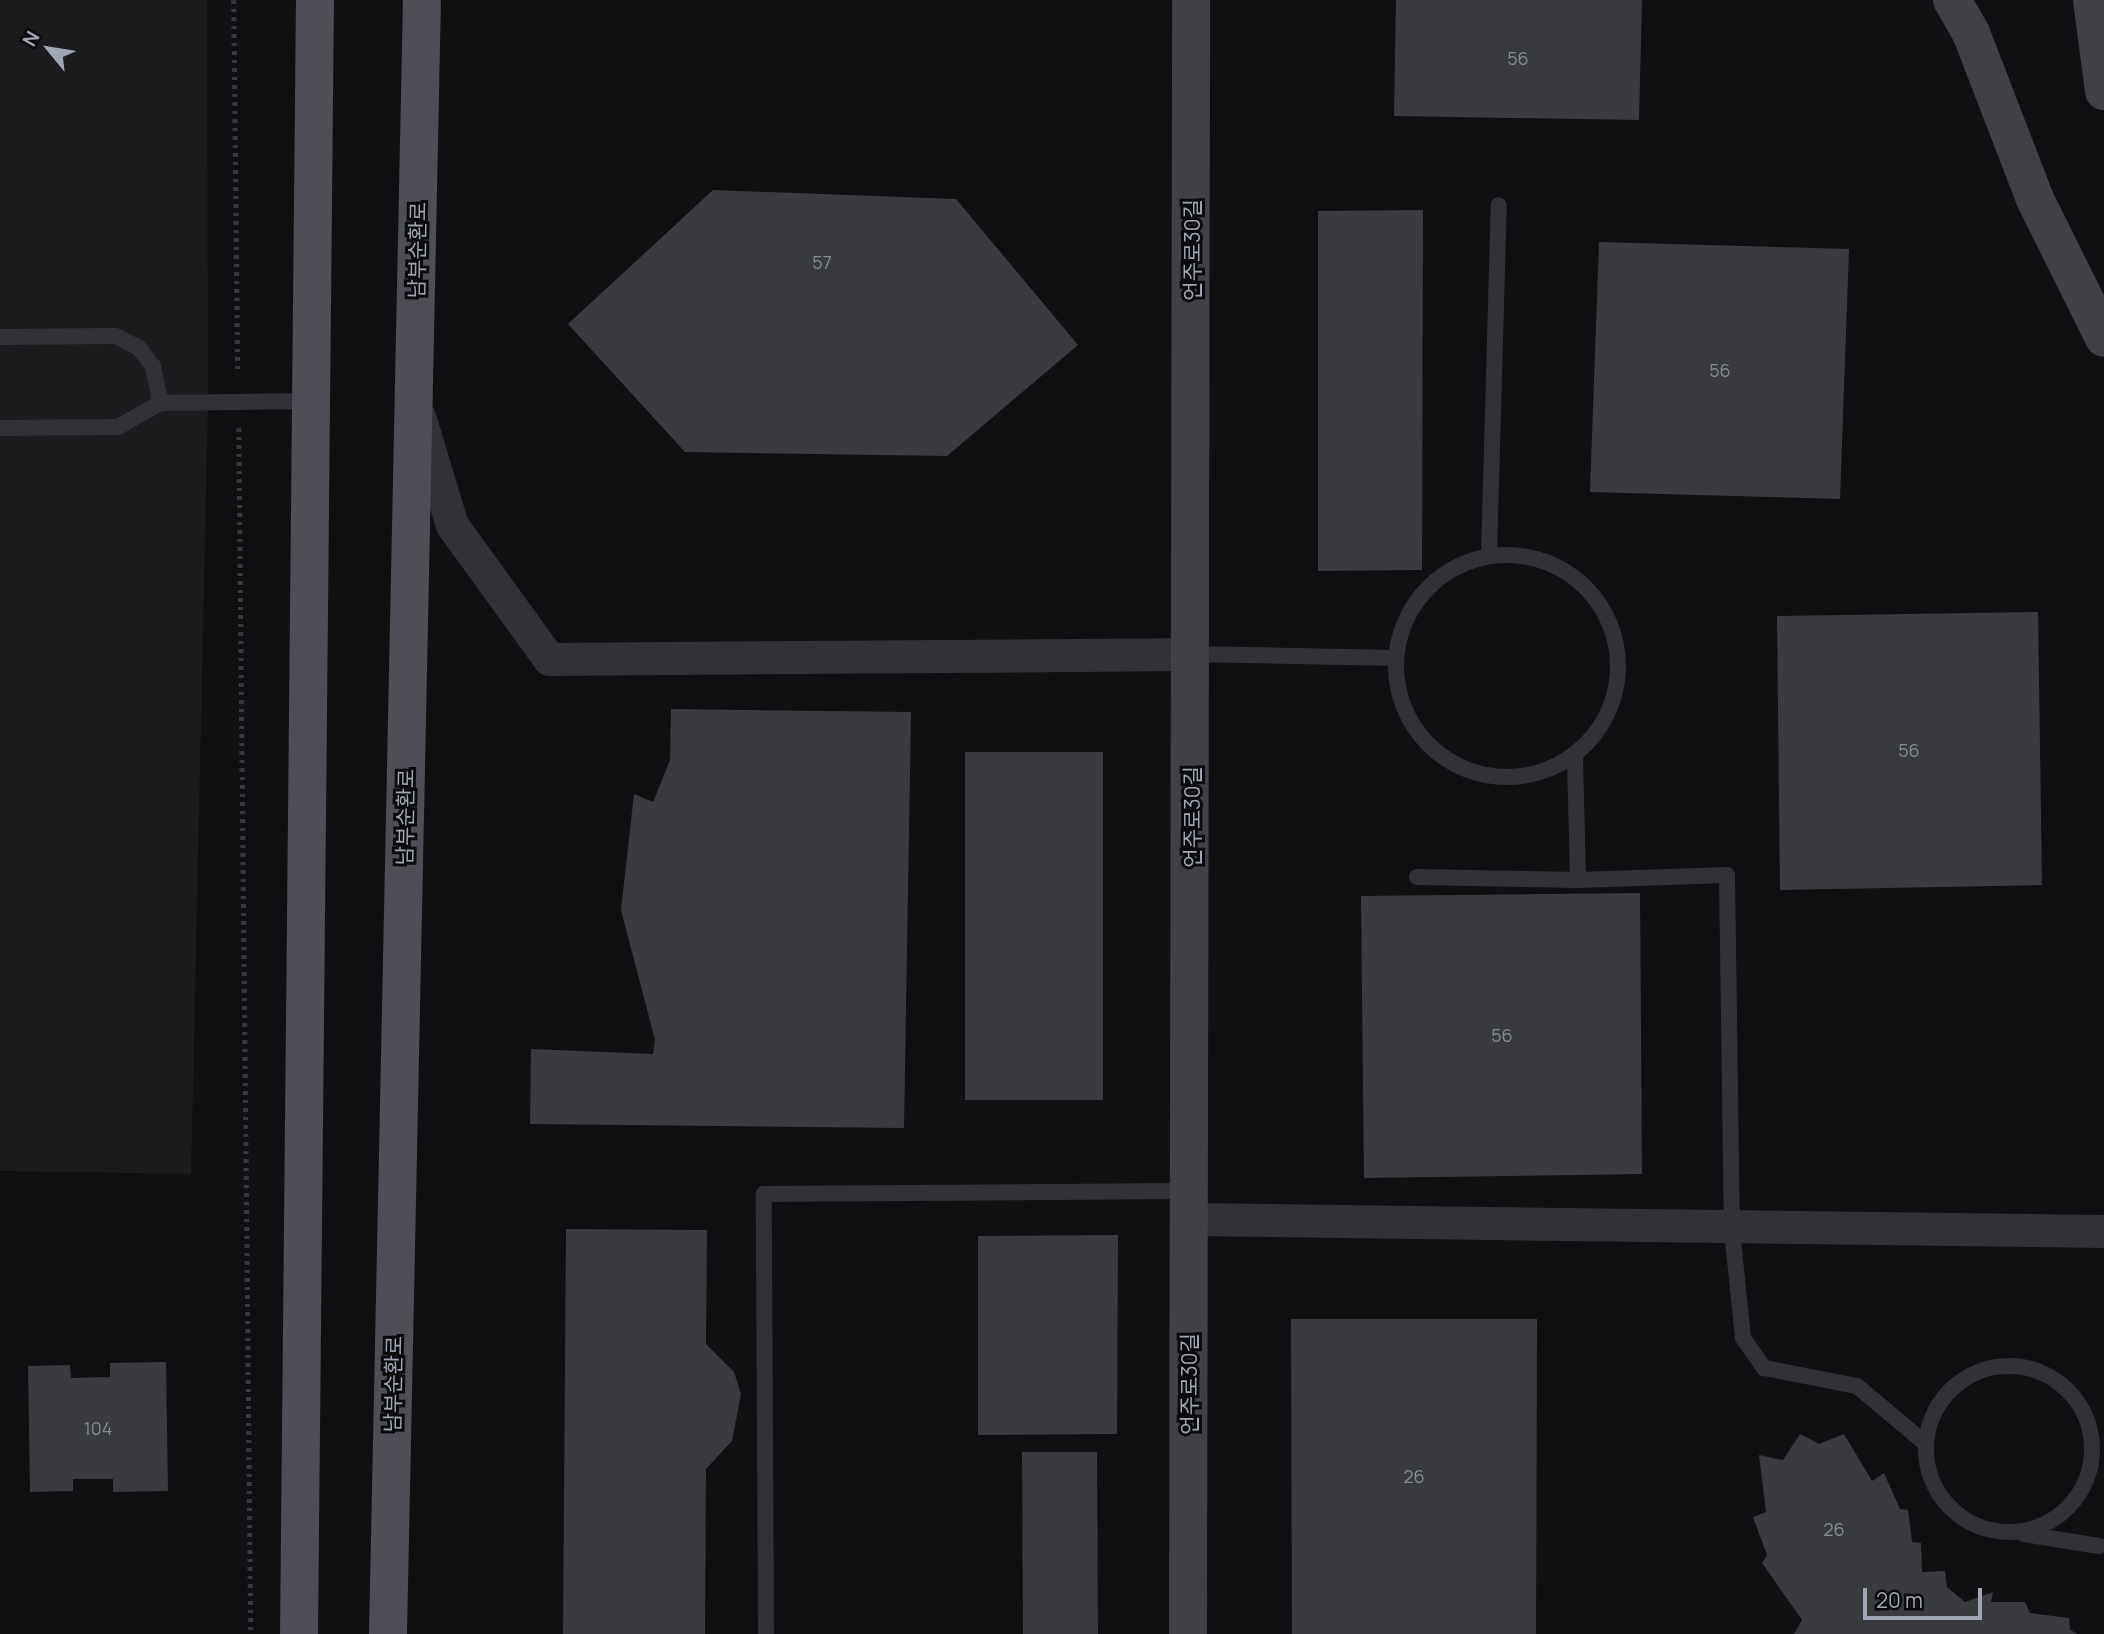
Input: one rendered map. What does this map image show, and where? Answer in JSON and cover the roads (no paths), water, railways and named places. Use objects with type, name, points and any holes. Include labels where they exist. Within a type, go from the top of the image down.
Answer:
[{"type":"main road","points":[[299,1634],[315,0]]},
{"type":"main road","name":"남부순환로","points":[[388,1634],[422,0]]},
{"type":"street","name":"언주로30길","points":[[1188,1634],[1193,654],[1191,0]]},
{"type":"street","points":[[1952,0],[1971,33],[2035,200],[2104,338]]},
{"type":"street","points":[[2092,0],[2104,91]]},
{"type":"street","points":[[414,400],[452,525],[549,659],[1193,654]]},
{"type":"street","points":[[1189,1205],[1732,1230],[2104,1231]]},
{"type":"lane","points":[[1489,555],[1499,205]]},
{"type":"lane","points":[[0,337],[115,336],[138,347],[153,366],[160,403]]},
{"type":"lane","points":[[0,428],[118,427],[160,403],[312,401]]},
{"type":"lane","points":[[1489,555],[1527,555],[1562,568],[1591,591],[1611,623],[1619,659],[1615,695],[1600,729],[1574,755],[1542,773],[1506,778],[1470,772],[1437,755],[1413,728],[1398,694],[1395,657],[1404,621],[1425,590],[1454,567],[1489,555]]},
{"type":"lane","points":[[1193,654],[1395,657]]},
{"type":"lane","points":[[1574,755],[1578,880]]},
{"type":"lane","points":[[1417,877],[1578,880],[1727,875],[1732,1230],[1742,1338],[1764,1368],[1857,1386],[1926,1444]]},
{"type":"lane","points":[[765,1634],[764,1195],[1189,1205]]},
{"type":"lane","points":[[2015,1533],[2042,1526],[2083,1488],[2092,1435],[2068,1388],[2020,1365],[1967,1376],[1932,1416],[1926,1444],[1937,1489],[1961,1517],[1986,1530],[2098,1546]]}]
